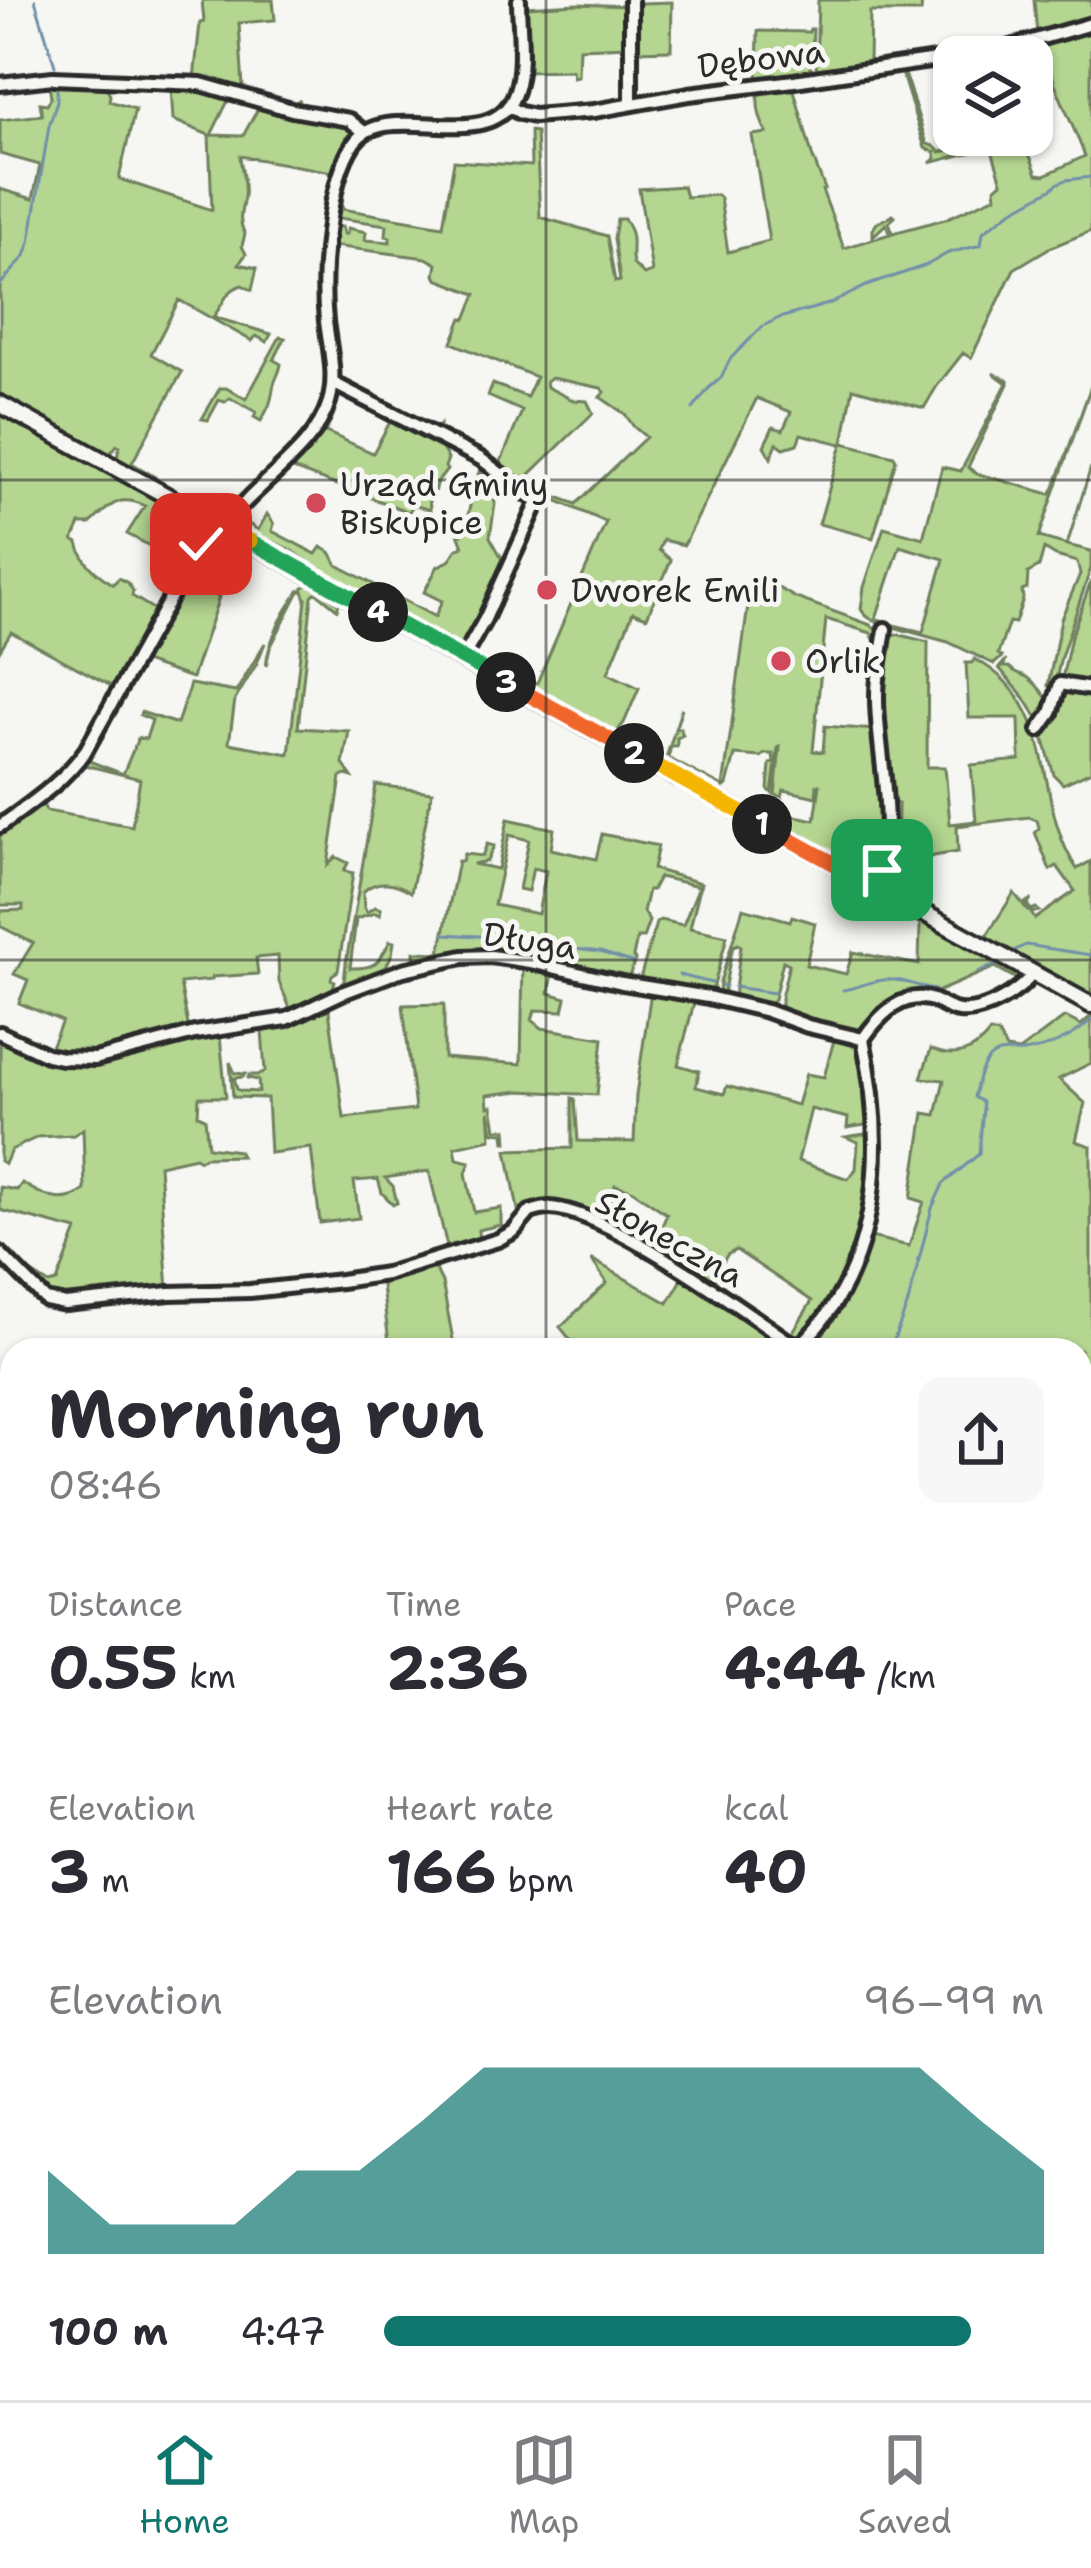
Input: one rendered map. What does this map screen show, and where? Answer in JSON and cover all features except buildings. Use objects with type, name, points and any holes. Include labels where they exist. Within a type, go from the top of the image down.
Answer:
[{"type":"main road","points":[[0,404],[1091,1005]]},
{"type":"street","points":[[0,826],[72,770],[219,524],[315,430],[328,407],[333,383],[324,294],[326,247],[336,194],[356,140],[364,132],[391,124],[475,124],[494,118],[510,102],[519,74],[519,0]]},
{"type":"street","points":[[631,104],[632,0]]},
{"type":"street","name":"Dębowa","points":[[510,102],[520,113],[534,116],[569,114],[997,51],[1091,24]]},
{"type":"street","points":[[0,84],[42,78],[201,84],[292,110],[349,120],[364,132]]},
{"type":"street","points":[[333,383],[481,459],[536,499],[537,507],[463,658]]},
{"type":"street","points":[[875,886],[882,870],[885,827],[876,698],[885,629]]},
{"type":"street","points":[[1039,730],[1052,712],[1060,684],[1091,688]]},
{"type":"street","name":"Długa","points":[[0,1034],[47,1055],[95,1059],[195,1033],[287,1019],[403,970],[491,956],[708,997],[862,1039]]},
{"type":"street","points":[[862,1039],[876,1020],[898,1004],[925,999],[956,1011],[971,1010],[1018,991],[1033,973]]},
{"type":"street","name":"Słoneczna","points":[[805,1338],[844,1285],[867,1221],[875,1137],[862,1039]]},
{"type":"street","name":"Słoneczna","points":[[0,1253],[41,1296],[58,1304],[250,1291],[386,1274],[498,1240],[514,1231],[530,1212],[556,1209],[613,1230],[784,1338]]},
{"type":"green space","points":[[202,0],[273,0],[275,20],[239,23],[243,88],[294,104],[300,99],[298,103],[294,105],[288,105],[194,79],[200,23],[204,22]]},
{"type":"green space","points":[[818,0],[922,0],[921,12],[870,12],[869,62],[919,59],[816,74]]},
{"type":"green space","points":[[1034,0],[1091,0],[1091,18],[1082,25],[1037,34]]},
{"type":"green space","points":[[672,2],[671,50],[636,51],[636,8],[642,3]]},
{"type":"green space","points":[[628,6],[629,46],[579,48],[578,76],[573,77],[572,70],[526,71],[526,7]]},
{"type":"green space","points":[[1087,28],[1091,36],[1091,231],[1014,269],[971,358],[963,353],[924,408],[853,388],[843,443],[896,460],[873,538],[819,524],[842,444],[801,434],[797,444],[784,448],[777,443],[771,458],[764,446],[773,427],[783,430],[791,412],[757,398],[684,545],[663,540],[659,550],[671,560],[647,617],[633,612],[608,673],[639,688],[624,723],[616,733],[532,687],[606,522],[547,493],[576,504],[646,437],[600,397],[605,392],[601,388],[552,378],[546,381],[547,387],[573,400],[587,401],[593,413],[523,476],[535,491],[482,456],[437,434],[440,425],[440,432],[500,464],[522,411],[488,396],[493,384],[527,397],[536,377],[452,343],[476,294],[437,279],[437,264],[426,258],[333,246],[336,226],[344,234],[348,228],[366,232],[365,240],[390,242],[387,225],[338,218],[343,195],[342,209],[443,226],[454,161],[531,166],[530,131],[536,132],[540,217],[607,236],[615,282],[620,281],[614,238],[617,219],[624,219],[631,232],[633,264],[644,275],[652,272],[639,189],[683,186],[686,197],[717,195],[728,252],[769,241],[752,135],[767,133],[759,112],[760,91],[712,95],[789,86],[844,248],[890,234],[886,224],[873,236],[873,229],[893,215],[889,222],[893,233],[945,219],[996,196],[995,188],[1002,182],[994,156],[1030,156],[1037,174],[1045,175],[1085,156],[1053,76],[1053,38]]},
{"type":"green space","points":[[810,29],[808,76],[748,85],[748,79],[757,78],[758,31]]},
{"type":"green space","points":[[933,62],[903,69],[933,151],[925,148],[900,68]]},
{"type":"green space","points":[[49,82],[109,83],[113,88],[107,88],[109,101],[135,109],[119,179],[212,210],[209,135],[173,120],[171,86],[203,86],[231,95],[211,135],[243,136],[260,105],[343,121],[355,129],[346,137],[331,195],[324,199],[332,172],[240,156],[246,254],[239,264],[257,268],[252,290],[242,285],[236,288],[213,317],[271,334],[267,342],[256,336],[252,341],[179,300],[151,354],[182,372],[132,463],[153,480],[116,460],[120,446],[108,456],[0,398],[0,189],[33,199],[40,165],[0,154],[0,120],[42,115],[40,103],[47,104],[51,98]]},
{"type":"green space","points":[[280,337],[285,338],[274,360],[281,364],[261,421],[254,417],[256,412],[230,398],[219,400],[208,420],[202,419],[220,388],[246,399]]},
{"type":"green space","points":[[993,373],[1008,380],[1008,384],[968,467],[1050,494],[1091,386],[1039,537],[1091,551],[1091,568],[1050,707],[1039,721],[999,668],[1006,660],[1003,667],[1027,677],[1051,698],[1048,686],[1061,619],[1080,574],[1077,562],[1044,549],[1039,567],[1028,573],[1015,623],[1009,622],[998,654],[1002,657],[994,664],[948,642],[893,627],[923,632],[944,559],[900,546],[876,618],[890,624],[873,620],[861,609],[884,527],[923,538],[942,467],[961,471],[1007,383]]},
{"type":"green space","points":[[342,391],[439,443],[448,459],[447,470],[429,495],[430,510],[413,505],[409,512],[290,468],[321,437],[333,415],[326,432],[373,453],[390,422],[342,393],[338,398]]},
{"type":"green space","points":[[0,415],[201,524],[204,530],[186,565],[127,534],[145,506],[135,502],[121,501],[90,524],[80,524],[73,540],[91,567],[113,584],[119,578],[128,583],[132,596],[155,610],[179,571],[182,573],[82,748],[111,686],[11,632],[0,650]]},
{"type":"green space","points":[[479,472],[493,484],[490,537],[506,565],[482,622],[462,649],[243,525],[244,514],[247,523],[258,530],[267,514],[274,524],[272,531],[316,554],[321,547],[337,565],[435,617],[442,601],[424,592],[438,566],[463,546],[458,533],[465,527]]},
{"type":"green space","points":[[214,531],[246,549],[235,557],[233,552],[207,547],[189,584],[219,597],[192,678],[144,662],[123,695]]},
{"type":"green space","points":[[752,577],[871,625],[881,635],[874,667],[876,644],[871,633],[826,619],[813,751],[823,752],[825,726],[875,730],[882,825],[874,878],[777,823],[780,813],[815,820],[820,785],[816,797],[784,790],[782,797],[775,795],[780,747],[772,793],[768,789],[773,754],[735,755],[727,785],[720,791],[665,761],[675,729],[680,728],[683,735],[677,738],[677,746],[671,746],[668,758],[723,787]]},
{"type":"green space","points":[[1091,581],[1091,687],[1062,679]]},
{"type":"green space","points":[[313,585],[339,604],[337,609],[316,592],[312,596],[298,728],[349,731],[343,764],[352,777],[341,777],[328,865],[336,857],[348,863],[344,871],[353,873],[331,994],[292,1013],[279,982],[278,956],[256,958],[258,974],[180,983],[188,1025],[160,1039],[220,1036],[226,1097],[199,1097],[198,1115],[205,1118],[208,1147],[238,1151],[241,1156],[195,1157],[159,1165],[168,1290],[72,1301],[47,1298],[19,1269],[49,1284],[57,1282],[77,1230],[0,1210],[0,1187],[17,1190],[22,1183],[61,1199],[85,1190],[83,1129],[74,1135],[38,1137],[11,1150],[5,1164],[0,1161],[0,1036],[44,1056],[80,1056],[49,1051],[62,1021],[19,1003],[28,980],[14,974],[33,943],[0,926],[0,911],[23,910],[23,905],[0,905],[0,829],[58,789],[81,764],[64,788],[43,804],[46,811],[132,826],[140,779],[85,765],[118,701],[89,761],[123,774],[138,738],[146,739],[152,720],[141,712],[177,724],[190,684],[236,692],[265,643],[235,700],[229,743],[289,754],[306,599],[300,591]]},
{"type":"green space","points":[[297,595],[270,648],[266,666],[270,645]]},
{"type":"green space","points":[[896,634],[928,642],[927,767],[945,767],[950,824],[976,821],[971,765],[1020,760],[1019,718],[969,718],[966,663],[975,659],[1003,679],[1022,702],[1034,728],[1063,842],[1077,869],[1091,861],[1091,997],[985,938],[1014,893],[1029,912],[1025,903],[1031,899],[1027,904],[1031,910],[1039,911],[1031,913],[1035,919],[1075,891],[1057,866],[1050,870],[1035,832],[1037,820],[957,826],[958,852],[933,856],[886,876],[888,846],[898,845],[898,804],[889,802],[879,700],[889,639]]},
{"type":"green space","points":[[1061,687],[1091,691],[1091,771],[1063,784],[1054,775],[1042,733]]},
{"type":"green space","points":[[376,785],[432,792],[411,892],[386,883],[363,892],[364,908],[367,912],[381,909],[380,915],[356,919],[350,968],[375,963],[390,941],[394,942],[392,954],[383,973],[350,987],[344,982],[346,963]]},
{"type":"green space","points":[[508,819],[554,829],[551,849],[596,859],[602,834],[658,846],[653,869],[701,883],[690,928],[727,936],[712,993],[642,982],[656,923],[683,925],[699,886],[659,877],[648,890],[643,912],[649,921],[643,938],[637,938],[628,979],[530,959],[419,963],[414,952],[440,953],[458,861],[464,854],[482,856],[487,844],[494,846],[487,861],[473,864],[498,869]],"holes":[[[509,835],[529,840],[519,889],[528,891],[533,868],[546,871],[538,914],[494,905]]]},
{"type":"green space","points":[[872,892],[1025,978],[1022,982],[995,967],[844,1033],[781,1011],[789,964],[783,961],[774,999],[767,1008],[734,997],[738,944],[733,946],[723,995],[719,994],[743,908],[815,923],[806,965],[846,974],[853,952],[919,965],[920,924],[870,896]]},
{"type":"green space","points":[[523,963],[579,979],[553,974],[549,993],[566,998],[563,1011],[535,1010],[532,1020],[542,1028],[603,1038],[597,1095],[520,1091],[487,1095],[496,1129],[506,1129],[507,1142],[504,1133],[493,1132],[489,1111],[491,1139],[455,1147],[457,1159],[470,1162],[466,1173],[474,1212],[501,1208],[501,1225],[478,1230],[479,1244],[448,1251],[429,1171],[385,1178],[393,1186],[397,1203],[393,1204],[382,1193],[378,1179],[354,1181],[359,1218],[320,1223],[311,1148],[270,1153],[267,1098],[233,1097],[230,1062],[235,1073],[245,1074],[234,1078],[241,1091],[259,1092],[258,1080],[248,1078],[265,1071],[262,1031],[248,1032],[248,1028],[328,1003],[344,1118],[415,1110],[403,1005],[444,1004],[444,1058],[521,1064]]},
{"type":"green space","points":[[651,991],[695,999],[678,1065],[699,1071],[696,1087],[724,1094],[727,1086],[797,1105],[806,1074],[824,1077],[834,1040],[825,1037],[861,1043],[869,1122],[847,1128],[848,1118],[811,1109],[798,1161],[848,1179],[856,1169],[858,1142],[846,1137],[871,1133],[869,1182],[855,1248],[836,1290],[813,1326],[800,1336],[789,1338],[812,1301],[736,1250],[727,1255],[711,1284],[639,1241],[642,1236],[655,1242],[667,1214],[632,1190],[615,1185],[607,1217],[630,1230],[626,1235],[574,1211],[522,1214],[518,1210],[507,1150],[572,1148],[572,1098],[578,1141],[634,1142]]},
{"type":"green space","points":[[1091,1016],[1091,1063],[1059,1079],[1085,1103],[1076,1141],[1091,1146],[1091,1338],[809,1338],[866,1236],[909,1246],[924,1202],[911,1198],[924,1113],[936,1115],[944,1080],[921,1078],[931,1049],[964,1052],[990,1032],[998,1034],[1006,1049],[1019,1051],[1065,1017],[1081,1025]]},
{"type":"green space","points":[[591,1259],[668,1303],[683,1278],[681,1272],[780,1338],[569,1338],[560,1327],[607,1283]]},
{"type":"green space","points":[[426,1266],[436,1270],[453,1338],[388,1338],[381,1278]]},
{"type":"waterway","points":[[35,0],[55,66]]},
{"type":"waterway","points":[[0,285],[25,256],[30,242],[57,84]]},
{"type":"waterway","points":[[693,409],[721,378],[730,359],[763,326],[832,303],[948,253],[981,245],[983,232],[1010,212],[1066,180],[1091,177]]},
{"type":"waterway","points":[[0,818],[15,808]]},
{"type":"waterway","points":[[444,934],[600,952],[634,963]]},
{"type":"waterway","points":[[1011,952],[1026,945],[1091,955]]},
{"type":"waterway","points":[[978,972],[997,964]]},
{"type":"waterway","points":[[679,975],[712,983]]},
{"type":"waterway","points":[[843,990],[887,980],[935,990]]},
{"type":"waterway","points":[[722,985],[726,986]]},
{"type":"waterway","points":[[734,987],[774,993]]},
{"type":"waterway","points":[[895,1338],[943,1184],[979,1154],[983,1108],[974,1097],[986,1063],[997,1053],[1051,1045],[1091,1020]]},
{"type":"place","name":"Urząd Gminy Biskupice","points":[[316,503]]},
{"type":"place","name":"Dworek Emili","points":[[547,590]]},
{"type":"place","name":"Orlik","points":[[781,661]]},
{"type":"route","points":[[201,544],[213,521],[875,886],[882,870]]}]
